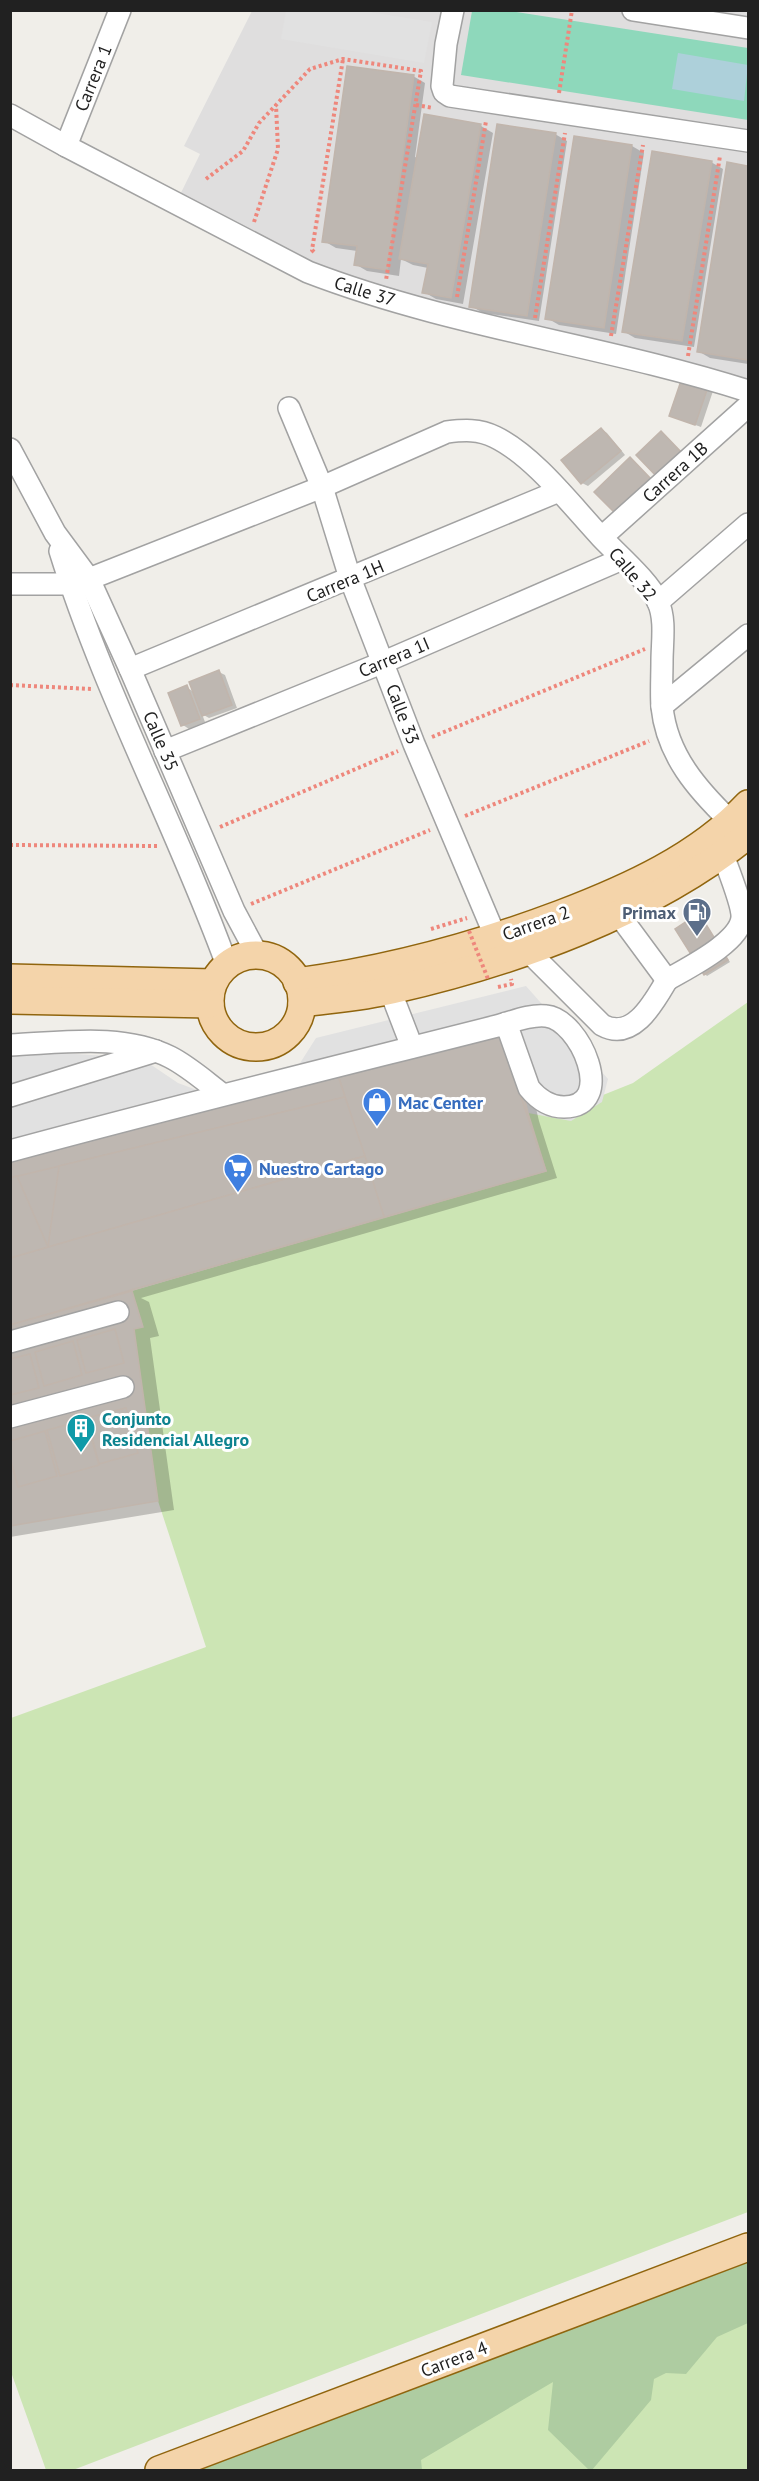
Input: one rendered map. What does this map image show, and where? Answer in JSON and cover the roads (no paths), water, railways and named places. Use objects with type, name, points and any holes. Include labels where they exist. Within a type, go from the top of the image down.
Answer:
[{"type":"main road","name":"Carrera 2","points":[[298,983],[423,959],[494,933],[595,901],[640,881],[680,859],[742,820]]},
{"type":"main road","name":"Carrera 2","points":[[298,983],[390,990],[495,963],[528,951],[619,915],[723,855],[742,820]]},
{"type":"main road","points":[[255,950],[281,962],[291,970],[298,983],[299,1018],[286,1035],[267,1046],[253,1047],[238,1044],[226,1037],[216,1026],[217,984],[241,957],[255,950]]},
{"type":"main road","points":[[10,978],[217,984]]},
{"type":"main road","points":[[10,1000],[217,984]]},
{"type":"main road","name":"Carrera 4","points":[[159,2470],[748,2247]]},
{"type":"street","name":"Carrera 1","points":[[66,147],[120,10]]},
{"type":"street","points":[[453,10],[446,44],[442,86],[444,92],[450,96],[748,141]]},
{"type":"street","points":[[633,10],[748,28]]},
{"type":"street","name":"Calle 37","points":[[10,115],[66,147],[308,272],[340,284],[534,338],[686,371],[748,392]]},
{"type":"street","name":"Carrera 1B","points":[[602,537],[748,406]]},
{"type":"street","name":"Calle 33","points":[[289,408],[322,487],[350,578],[414,744],[494,933]]},
{"type":"street","name":"Calle 32","points":[[322,487],[447,432],[467,430],[483,432],[516,450],[559,491],[622,558],[658,602],[662,618],[662,706],[667,734],[678,759],[697,788],[742,820]]},
{"type":"street","name":"Calle 35","points":[[10,449],[130,669],[234,911],[255,950]]},
{"type":"street","points":[[10,584],[80,581],[322,487]]},
{"type":"street","name":"Carrera 1H","points":[[130,669],[559,491]]},
{"type":"street","points":[[658,602],[748,524]]},
{"type":"street","name":"Carrera 1I","points":[[165,752],[384,662],[622,558]]},
{"type":"street","name":"Calle 35","points":[[80,581],[112,690],[179,846],[217,984]]},
{"type":"street","points":[[662,706],[748,635]]},
{"type":"street","points":[[528,951],[602,1025],[610,1029],[623,1028],[645,1016],[667,980],[727,942],[738,930],[745,915],[723,855]]},
{"type":"street","points":[[619,915],[667,980]]},
{"type":"street","points":[[390,990],[412,1047]]},
{"type":"street","points":[[10,1151],[222,1094],[506,1023],[536,1016],[547,1016],[565,1024],[581,1049],[591,1071],[592,1080],[586,1099],[578,1105],[557,1107],[534,1094],[529,1088],[506,1023]]},
{"type":"street","points":[[10,1045],[121,1043],[157,1051],[172,1058],[222,1094]]},
{"type":"street","points":[[10,1096],[157,1051]]},
{"type":"street","points":[[10,1342],[118,1312]]},
{"type":"street","points":[[10,1417],[123,1387]]},
{"type":"water","points":[[678,53],[748,65],[744,101],[672,89]]},
{"type":"place","name":"Primax","points":[[697,938]]},
{"type":"place","name":"Mac Center","points":[[377,1128]]},
{"type":"place","name":"Nuestro Cartago","points":[[238,1194]]},
{"type":"place","name":"Conjunto Residencial Allegro","points":[[81,1454]]}]
